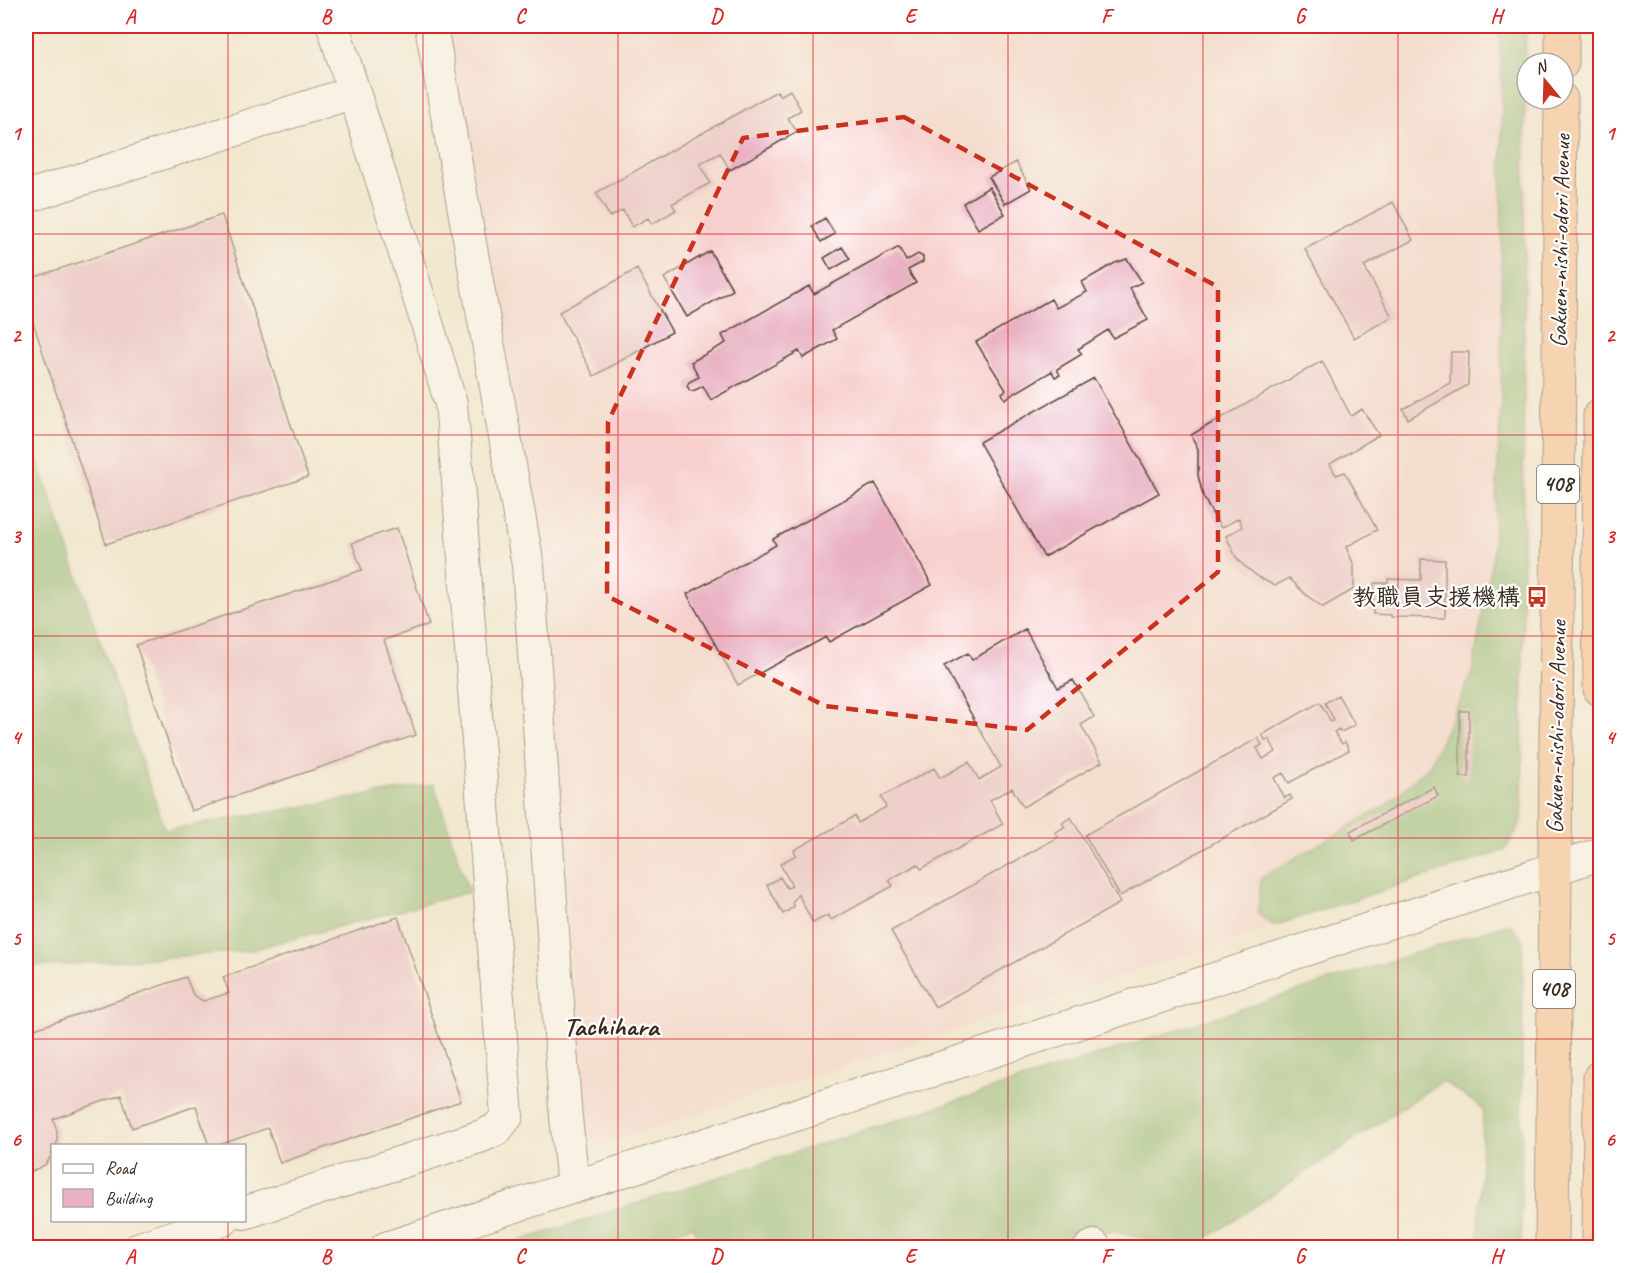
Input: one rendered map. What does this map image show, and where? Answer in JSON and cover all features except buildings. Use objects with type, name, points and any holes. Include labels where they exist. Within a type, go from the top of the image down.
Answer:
[{"type":"highway","points":[[1562,26],[1562,51]]},
{"type":"highway","name":"Gakuen-nishi-odori Avenue","points":[[1552,1248],[1561,111]]},
{"type":"highway","name":"Gakuen-nishi-odori Avenue","points":[[1600,415],[1600,689]]},
{"type":"highway","points":[[1599,1248],[1600,1077]]},
{"type":"street","points":[[246,1213],[482,1136],[497,1129],[507,1116],[450,404],[427,323],[333,26]]},
{"type":"street","points":[[431,26],[528,565],[565,1107],[573,1187]]},
{"type":"street","points":[[26,198],[354,92]]},
{"type":"street","points":[[386,1248],[1600,854]]},
{"type":"street","points":[[140,1248],[194,1239],[221,1222]]},
{"type":"highlighted area","points":[[904,117],[1218,287],[1218,572],[1027,730],[825,706],[607,596],[608,422],[743,138]]},
{"type":"shaded area","name":"教職員支援機構","points":[[447,26],[1529,26],[1529,51],[1515,51],[1515,111],[1529,111],[1525,824],[1507,851],[598,1146],[582,1136],[564,851],[541,574],[525,456]]},
{"type":"green space","points":[[1499,26],[1525,26],[1525,51],[1515,51],[1515,111],[1525,111],[1522,820],[1504,851],[1274,926],[1258,914],[1261,878],[1385,806],[1429,766],[1472,674],[1493,555],[1501,408],[1502,89]]},
{"type":"green space","points":[[26,426],[165,830],[434,784],[469,892],[247,951],[49,966],[26,965]]},
{"type":"green space","points":[[1509,923],[1523,940],[1521,1247],[1478,1247],[1483,1108],[1442,1081],[1194,1247],[1177,1247],[1112,1231],[1063,1248],[700,1248],[693,1226],[631,1247],[498,1248]]},
{"type":"place","name":"教職員支援機構","points":[[1537,597]]},
{"type":"district","name":"Tachihara","points":[[611,1026]]}]
